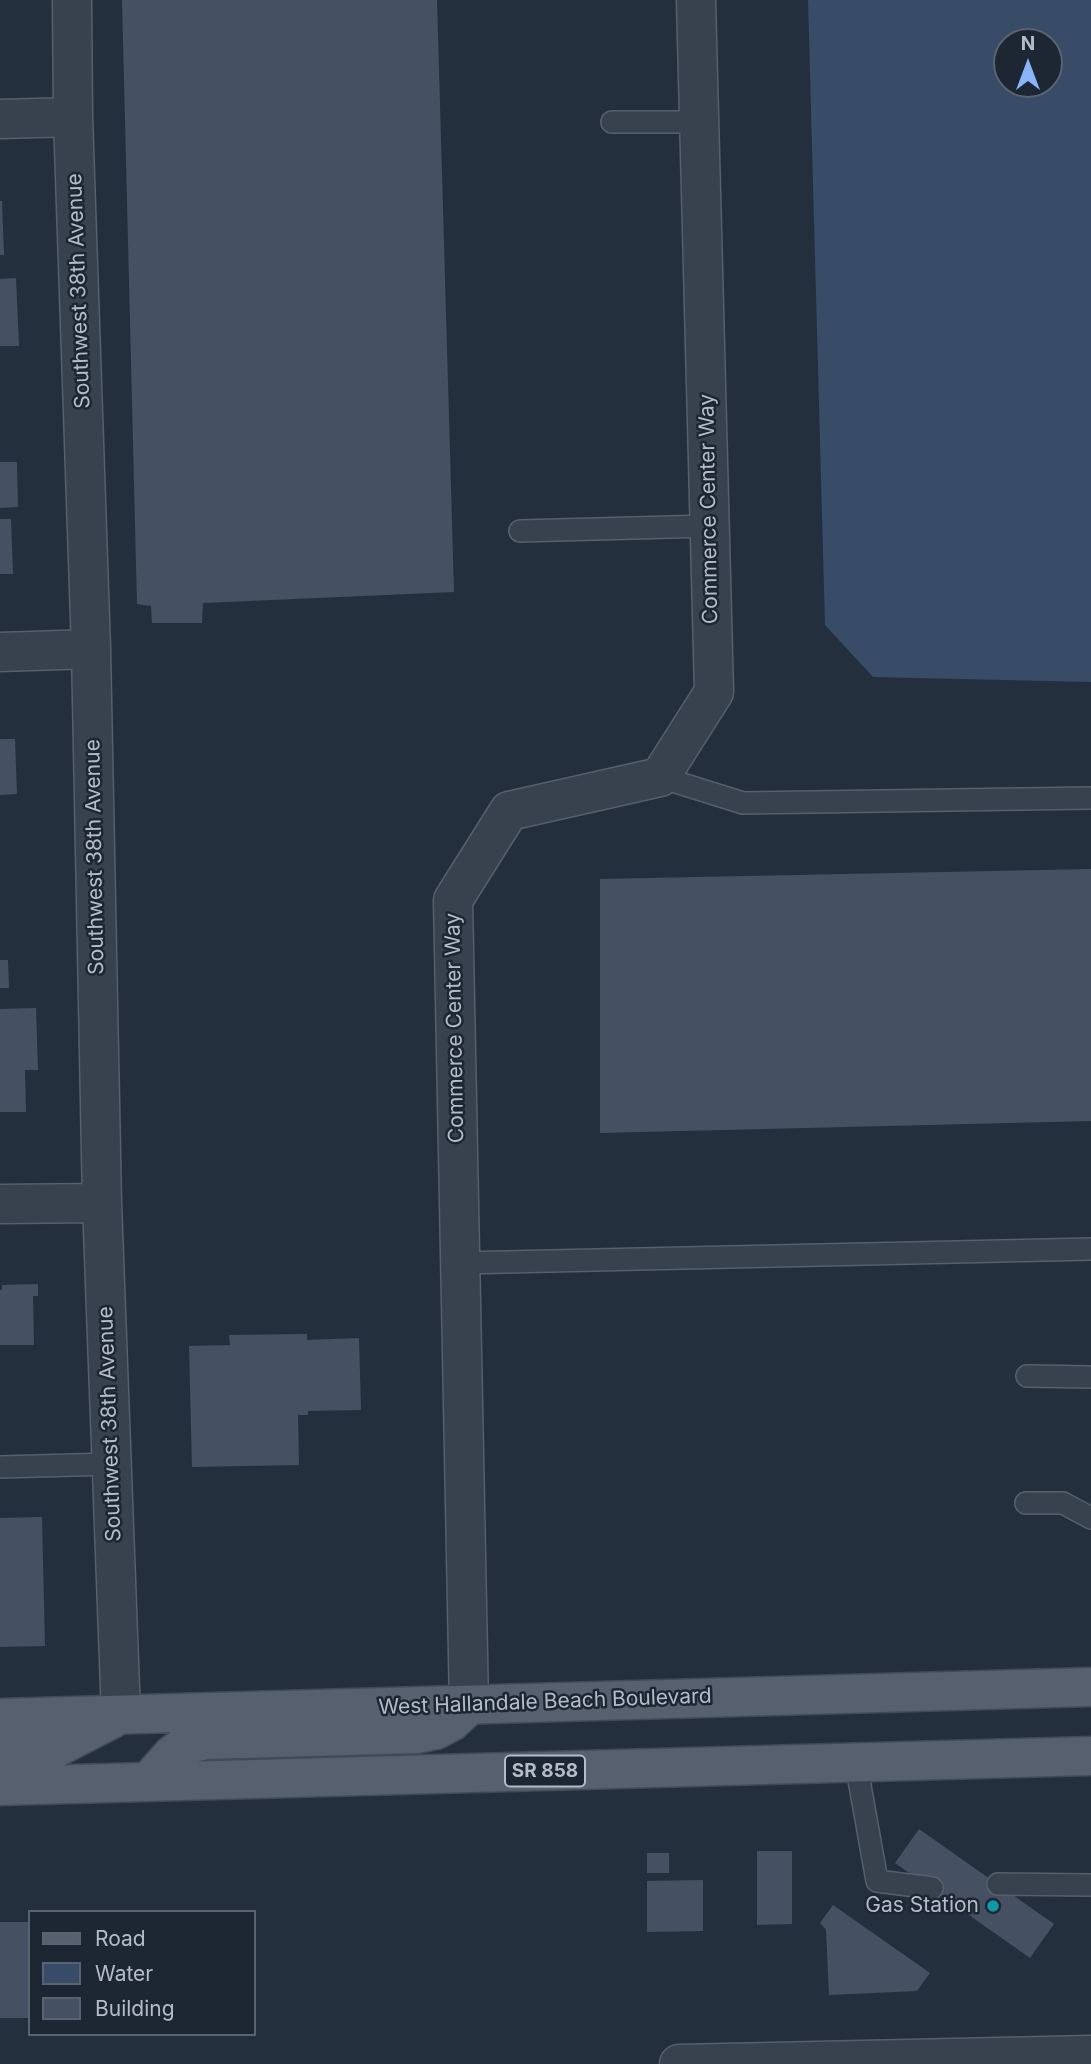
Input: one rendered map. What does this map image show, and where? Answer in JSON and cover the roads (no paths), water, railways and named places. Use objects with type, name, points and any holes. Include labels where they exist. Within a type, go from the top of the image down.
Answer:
[{"type":"main road","name":"West Hallandale Beach Boulevard","points":[[0,1718],[1091,1687]]},
{"type":"main road","points":[[148,1782],[172,1755],[185,1745],[205,1740],[417,1734],[436,1730],[451,1722],[468,1704]]},
{"type":"main road","points":[[0,1756],[44,1754],[121,1715]]},
{"type":"main road","name":"SR 858","points":[[0,1786],[1091,1756]]},
{"type":"street","name":"Southwest 38th Avenue","points":[[72,0],[73,117],[91,649],[102,1203],[121,1715]]},
{"type":"street","name":"Commerce Center Way","points":[[468,1704],[453,900],[509,811],[660,777],[714,692],[696,0]]},
{"type":"street","points":[[0,119],[73,117]]},
{"type":"street","points":[[0,652],[91,649]]},
{"type":"street","points":[[0,1204],[102,1203]]},
{"type":"street","points":[[680,2064],[1091,2055]]},
{"type":"lane","points":[[612,122],[699,122]]},
{"type":"lane","points":[[520,531],[709,526]]},
{"type":"lane","points":[[660,777],[743,803],[1091,798]]},
{"type":"lane","points":[[460,1263],[1091,1249]]},
{"type":"lane","points":[[1027,1376],[1091,1377]]},
{"type":"lane","points":[[0,1467],[112,1464]]},
{"type":"lane","points":[[1026,1503],[1063,1503],[1091,1518]]},
{"type":"lane","points":[[856,1763],[877,1881],[932,1888]]},
{"type":"lane","points":[[998,1884],[1091,1885]]},
{"type":"water","points":[[808,0],[1091,0],[1091,682],[873,677],[825,625]]},
{"type":"place","name":"Gas Station","points":[[993,1906]]}]
